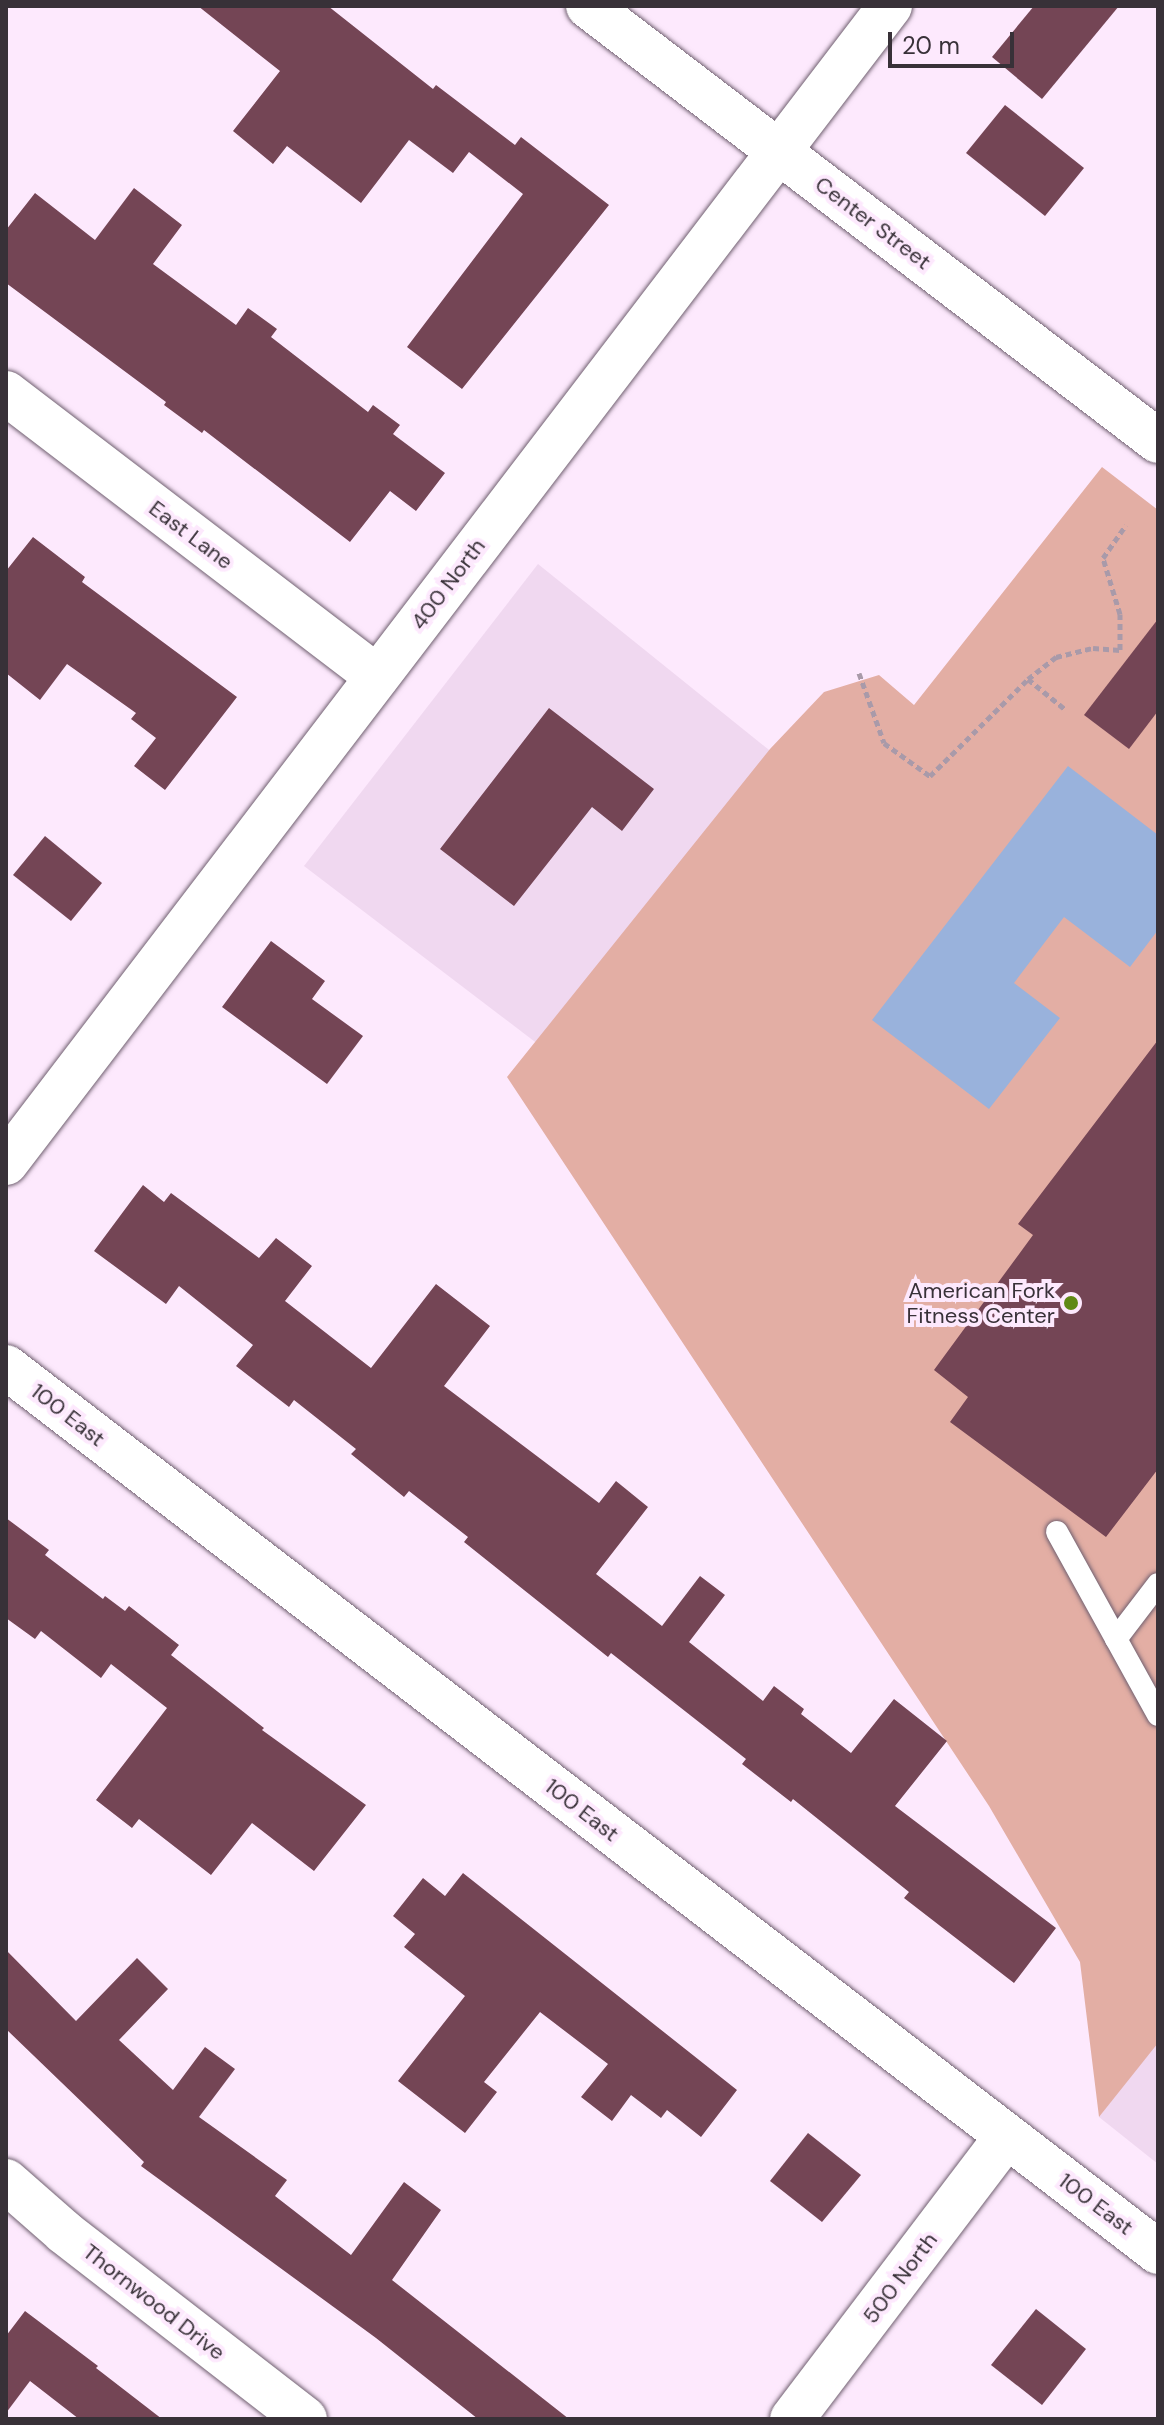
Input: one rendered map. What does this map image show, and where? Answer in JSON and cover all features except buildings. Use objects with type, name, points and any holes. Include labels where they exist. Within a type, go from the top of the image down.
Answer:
[{"type":"street","name":"Center Street","points":[[588,6],[1158,441]]},
{"type":"street","name":"400 North","points":[[6,1163],[890,6]]},
{"type":"street","name":"East Lane","points":[[6,393],[377,677]]},
{"type":"street","name":"100 East","points":[[6,1367],[1158,2252]]},
{"type":"street","name":"500 North","points":[[792,2419],[1007,2136]]},
{"type":"street","name":"Thornwood Drive","points":[[6,2181],[64,2232],[305,2419]]},
{"type":"lane","points":[[1057,1532],[1158,1715]]},
{"type":"lane","points":[[1116,1639],[1158,1584]]},
{"type":"path","points":[[859,673],[884,743],[930,776],[1028,679],[1056,657],[1093,648],[1120,650],[1120,614],[1103,558],[1126,525]]},
{"type":"path","points":[[1028,679],[1066,710]]},
{"type":"shaded area","name":"American Fork Fitness Center","points":[[1102,467],[1158,510],[1158,2043],[1099,2117],[1080,1962],[989,1806],[507,1077],[770,749],[824,692],[879,675],[914,705]]},
{"type":"shaded area","points":[[538,564],[774,754],[547,1051],[304,866]]},
{"type":"shaded area","points":[[1158,2040],[1158,2164],[1099,2117]]},
{"type":"water","points":[[1068,766],[1158,835],[1158,930],[1130,967],[1064,917],[1014,983],[1060,1018],[989,1109],[872,1020]]},
{"type":"place","name":"American Fork Fitness Center","points":[[1071,1303]]}]
